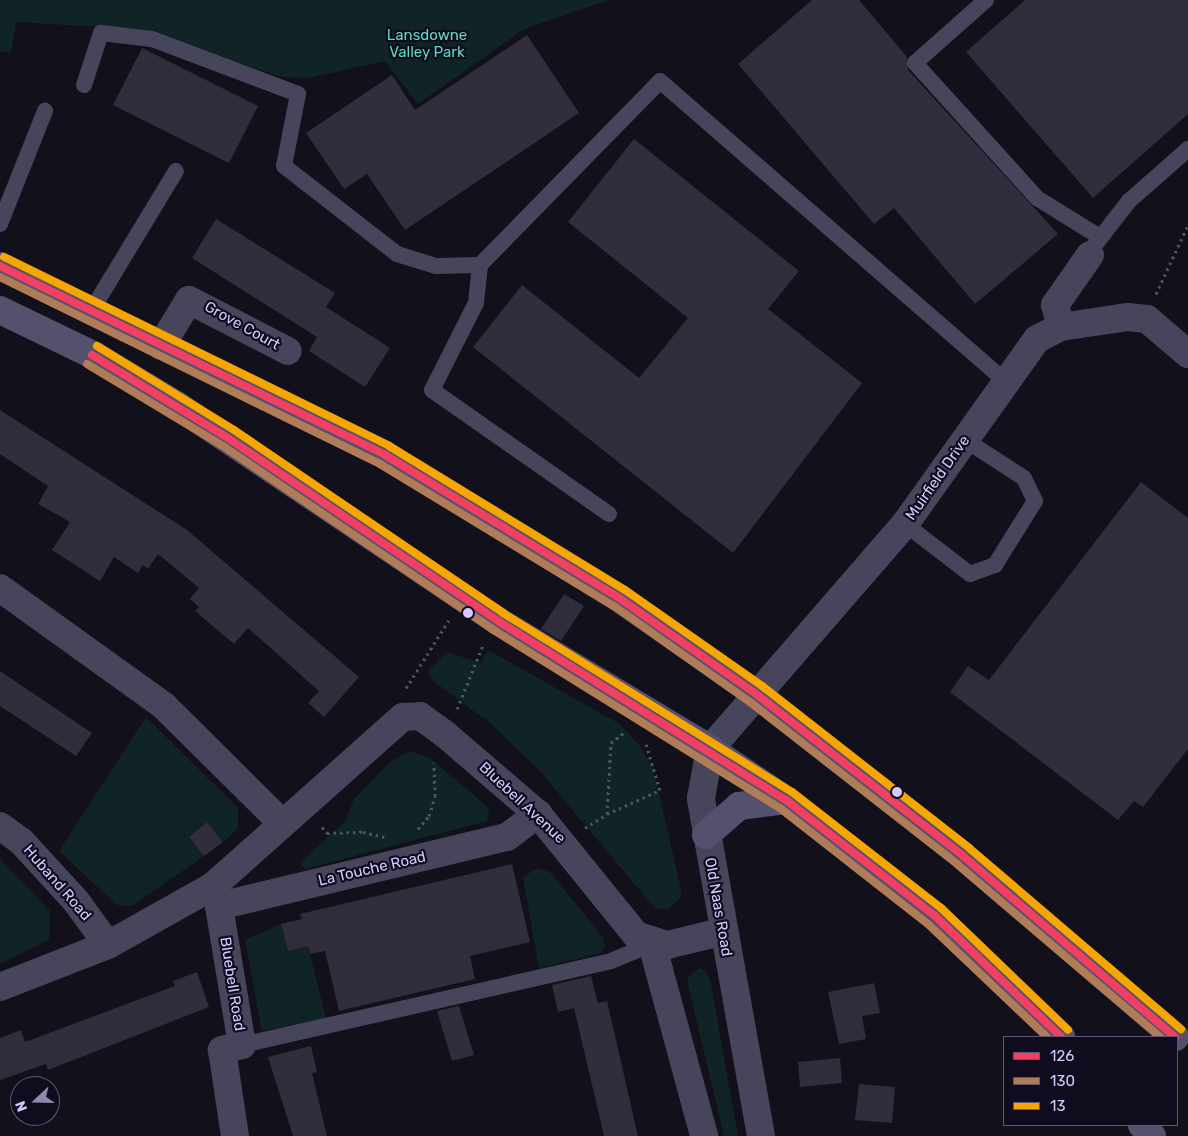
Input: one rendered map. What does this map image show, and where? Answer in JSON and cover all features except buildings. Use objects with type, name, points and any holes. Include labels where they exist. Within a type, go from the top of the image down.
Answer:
[{"type":"main road","points":[[0,266],[93,308],[161,346],[385,455],[619,598],[756,694],[963,856],[1174,1036]]},
{"type":"main road","points":[[0,310],[95,356],[178,406],[498,621],[710,749],[786,800],[935,916],[1060,1036]]},
{"type":"main road","points":[[706,835],[739,806],[786,800]]},
{"type":"main road","points":[[1178,1040],[1188,1051]]},
{"type":"main road","points":[[1143,1126],[1152,1136]]},
{"type":"street","points":[[1061,327],[1055,305],[1095,246]]},
{"type":"street","name":"Grove Court","points":[[161,346],[189,300],[288,351]]},
{"type":"street","name":"Muirfield Drive","points":[[756,694],[906,524],[1005,381],[1037,339],[1061,327],[1128,317],[1147,319],[1188,354]]},
{"type":"street","points":[[0,588],[164,706],[291,814]]},
{"type":"street","name":"Old Naas Road","points":[[756,694],[710,749],[701,798],[721,932],[761,1136]]},
{"type":"street","name":"La Touche Road","points":[[216,896],[291,814],[412,717]]},
{"type":"street","name":"Bluebell Avenue","points":[[412,717],[446,735],[538,814],[564,841],[636,935],[652,944]]},
{"type":"street","name":"La Touche Road","points":[[0,988],[108,945],[216,896],[402,851],[507,837],[538,814]]},
{"type":"street","name":"Huband Road","points":[[0,826],[21,841],[76,901],[108,945]]},
{"type":"street","name":"Bluebell Road","points":[[216,896],[242,1045],[222,1050],[235,1136]]},
{"type":"street","points":[[704,1136],[652,944],[667,946],[721,932]]},
{"type":"lane","points":[[986,0],[915,62],[1037,198],[1095,246],[1129,201],[1188,149]]},
{"type":"lane","points":[[84,85],[101,33],[152,39],[298,94],[284,166],[398,254],[436,266],[480,265]]},
{"type":"lane","points":[[609,514],[432,390],[476,303],[480,265],[660,80],[1005,381]]},
{"type":"lane","points":[[0,224],[45,111]]},
{"type":"lane","points":[[93,308],[176,171]]},
{"type":"lane","points":[[906,524],[970,574],[995,565],[1035,501],[1024,478],[965,440]]},
{"type":"lane","points":[[242,1045],[611,961],[652,944]]},
{"type":"path","points":[[1153,301],[1188,225]]},
{"type":"path","points":[[412,717],[400,699],[432,642],[466,600]]},
{"type":"path","points":[[291,814],[327,833],[363,832],[402,851],[429,816],[435,796],[434,763],[484,643],[498,621]]},
{"type":"path","points":[[607,814],[611,743],[633,725]]},
{"type":"path","points":[[564,841],[607,814],[660,790],[642,736]]},
{"type":"green space","name":"Lansdowne Valley Park","points":[[0,0],[609,0],[524,29],[418,104],[385,61],[308,78],[282,77],[135,29],[16,22],[11,53],[0,51]]},
{"type":"green space","points":[[488,650],[620,724],[640,746],[653,768],[681,889],[681,898],[667,910],[656,908],[647,899],[539,770],[490,723],[432,680],[428,671],[447,652],[481,663]]},
{"type":"green space","points":[[146,717],[238,808],[238,829],[223,842],[207,822],[189,837],[204,856],[132,906],[117,905],[59,851]]},
{"type":"green space","points":[[409,751],[430,758],[484,804],[489,810],[487,821],[305,869],[300,863],[345,821],[354,799],[389,763]]},
{"type":"green space","points":[[0,859],[50,911],[49,940],[0,964]]},
{"type":"green space","points":[[537,868],[550,872],[603,937],[605,947],[600,953],[539,968],[523,877]]},
{"type":"green space","points":[[281,924],[288,951],[308,946],[326,1018],[262,1031],[245,940]]},
{"type":"green space","points":[[699,968],[707,972],[711,984],[738,1136],[724,1136],[694,1010],[687,979]]},
{"type":"transit line","name":"13","points":[[4,257],[389,446],[625,590],[762,686],[969,848],[1181,1029]]},
{"type":"transit line","name":"126","points":[[0,266],[385,455],[619,598],[756,694],[963,856],[1174,1036]]},
{"type":"transit line","name":"130","points":[[0,277],[380,464],[614,606],[750,702],[957,864],[1159,1036]]},
{"type":"transit line","name":"13","points":[[97,346],[234,430],[503,613],[792,792],[941,908],[1068,1030]]},
{"type":"transit line","name":"126","points":[[92,355],[228,438],[498,621],[786,800],[935,916],[1060,1036]]},
{"type":"transit line","name":"130","points":[[87,364],[223,446],[492,629],[780,808],[928,924],[1046,1036]]}]
